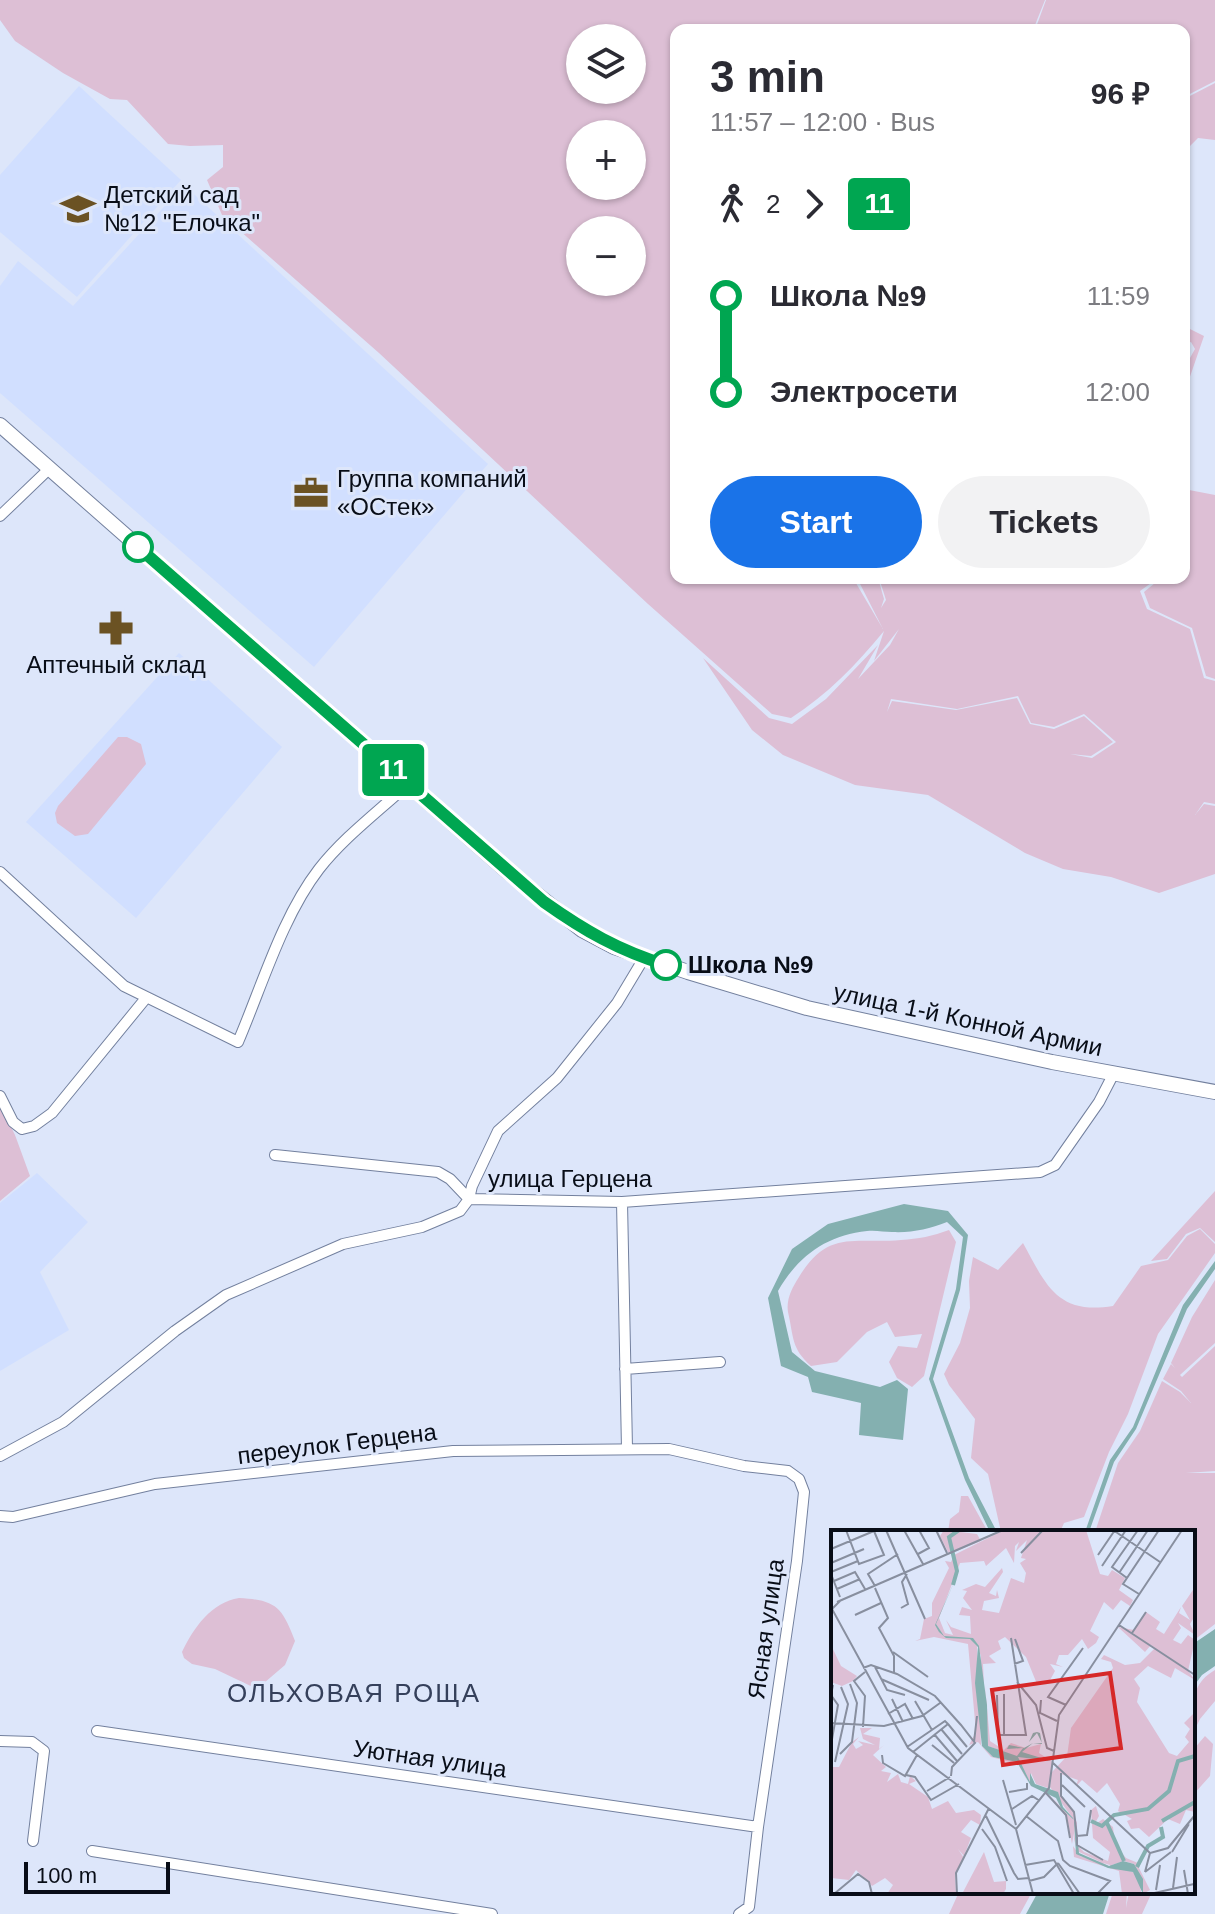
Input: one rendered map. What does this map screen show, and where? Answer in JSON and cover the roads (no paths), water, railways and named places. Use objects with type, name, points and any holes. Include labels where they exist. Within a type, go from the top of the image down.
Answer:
[{"type":"main road","name":"улица 1-й Конной Армии","points":[[0,425],[408,784],[544,902],[582,930],[644,958],[807,1008],[1052,1062],[1215,1092]]},
{"type":"street","points":[[0,516],[50,468]]},
{"type":"street","points":[[0,872],[124,986],[238,1042],[292,914],[320,868],[408,784]]},
{"type":"street","points":[[469,1199],[498,1131],[557,1078],[617,1003],[644,958]]},
{"type":"street","points":[[0,1096],[13,1122],[22,1129],[34,1126],[52,1113],[146,998]]},
{"type":"street","name":"улица Герцена","points":[[0,1456],[63,1422],[175,1331],[226,1295],[343,1244],[422,1227],[460,1211],[469,1199],[622,1202],[1040,1172],[1055,1165],[1099,1102],[1114,1073]]},
{"type":"street","points":[[275,1155],[438,1172],[450,1179],[469,1199]]},
{"type":"street","points":[[622,1202],[627,1448]]},
{"type":"street","points":[[625,1369],[720,1362]]},
{"type":"street","name":"переулок Герцена","points":[[0,1516],[13,1517],[155,1484],[453,1451],[669,1449]]},
{"type":"street","name":"Ясная улица","points":[[669,1449],[744,1466],[788,1471],[799,1479],[804,1492],[749,1907],[739,1914]]},
{"type":"street","name":"Уютная улица","points":[[97,1731],[758,1827]]},
{"type":"street","points":[[0,1741],[32,1742],[44,1751],[33,1841]]},
{"type":"street","points":[[92,1851],[492,1914]]},
{"type":"place","name":"Детский сад №12 \"Елочка\"","points":[[78,209]]},
{"type":"place","name":"Группа компаний «ОСтек»","points":[[311,493]]},
{"type":"place","name":"Аптечный склад","points":[[116,628]]},
{"type":"place","name":"Школа №9","points":[[666,965]]},
{"type":"district","name":"ОЛЬХОВАЯ РОЩА","points":[[354,1693]]}]
